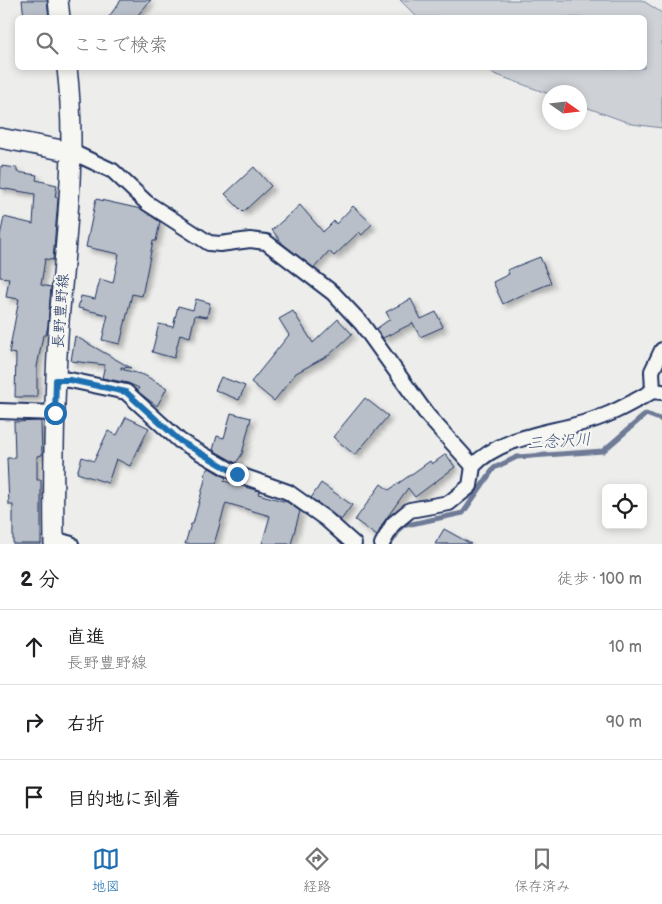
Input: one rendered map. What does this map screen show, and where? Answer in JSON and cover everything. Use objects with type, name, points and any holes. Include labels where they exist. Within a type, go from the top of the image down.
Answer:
[{"type":"main road","points":[[58,0],[60,15]]},
{"type":"main road","name":"長野豊野線","points":[[60,542],[55,413],[71,184],[71,100],[67,70]]},
{"type":"main road","points":[[0,138],[72,152]]},
{"type":"street","points":[[72,152],[113,171],[147,203],[209,243],[220,244],[250,240],[266,242],[325,288],[362,324],[428,416],[473,466]]},
{"type":"street","points":[[382,544],[393,524],[410,510],[449,503],[470,486],[473,466],[483,455],[510,442],[601,417],[658,392],[652,370],[662,350]]},
{"type":"street","points":[[56,380],[70,380],[126,392],[180,441],[237,474],[288,492],[326,519],[354,544]]},
{"type":"street","points":[[0,411],[55,413]]},
{"type":"shaded area","points":[[400,0],[642,0],[662,13],[662,128],[632,124],[587,108],[587,85],[542,85],[542,91],[483,70],[647,70],[647,15],[415,15]]},
{"type":"building","points":[[22,0],[47,0],[49,15],[24,15]]},
{"type":"building","points":[[121,0],[151,0],[138,15],[110,15]]},
{"type":"building","points":[[1,166],[17,168],[17,172],[37,175],[36,180],[57,185],[55,197],[58,198],[53,260],[45,259],[41,285],[51,287],[48,325],[46,335],[43,335],[37,367],[37,397],[15,397],[16,354],[9,353],[19,299],[6,297],[9,278],[0,277],[0,236],[4,217],[33,224],[35,194],[0,188]]},
{"type":"building","points":[[254,167],[271,186],[243,212],[225,194]]},
{"type":"building","points":[[96,199],[141,209],[160,222],[156,241],[153,241],[142,296],[132,294],[120,344],[102,340],[108,315],[78,308],[81,296],[95,299],[100,279],[113,283],[119,254],[86,247]]},
{"type":"building","points":[[300,205],[323,232],[334,221],[336,224],[353,206],[372,224],[362,235],[359,232],[334,256],[329,251],[314,268],[283,244],[272,230]]},
{"type":"building","points":[[540,257],[551,283],[503,304],[493,282],[509,274],[507,270]]},
{"type":"building","points":[[196,299],[210,303],[207,317],[195,315],[190,337],[180,334],[174,358],[152,352],[159,324],[173,327],[178,306],[193,310]]},
{"type":"building","points":[[411,299],[421,319],[436,312],[443,327],[420,337],[413,323],[383,338],[376,329],[390,319],[386,312]]},
{"type":"building","points":[[293,311],[313,343],[338,319],[352,334],[329,355],[296,373],[274,401],[251,382],[289,335],[279,319]]},
{"type":"building","points":[[75,336],[131,368],[121,367],[121,369],[144,375],[167,388],[157,406],[137,391],[139,388],[128,383],[102,378],[105,365],[71,361]]},
{"type":"building","points":[[221,377],[245,386],[239,400],[215,390]]},
{"type":"building","points":[[365,398],[388,416],[355,455],[333,437]]},
{"type":"building","points":[[231,413],[251,418],[242,454],[236,463],[213,450],[217,436],[224,438]]},
{"type":"building","points":[[126,417],[149,428],[130,466],[116,459],[108,483],[77,473],[82,457],[94,461],[108,431],[117,435]]},
{"type":"building","points":[[41,421],[42,455],[37,456],[37,480],[41,480],[41,544],[13,544],[13,505],[9,505],[7,458],[15,458],[14,422]]},
{"type":"building","points":[[446,454],[455,467],[415,497],[408,488],[383,523],[377,536],[355,520],[381,484],[389,490],[430,461],[432,464]]},
{"type":"building","points":[[209,468],[226,478],[224,481],[259,491],[258,494],[287,502],[300,511],[291,544],[262,544],[270,516],[226,503],[214,544],[185,544],[191,524],[193,524],[206,476],[204,475]]},
{"type":"building","points":[[321,483],[352,505],[341,520],[311,498]]},
{"type":"building","points":[[444,529],[471,544],[435,544]]},
{"type":"waterway","name":"三念沢川","points":[[390,544],[402,526],[463,513],[494,468],[517,457],[603,451],[646,414],[662,420]]},
{"type":"route","points":[[55,413],[56,380],[70,380],[126,392],[180,441],[237,474]]}]
